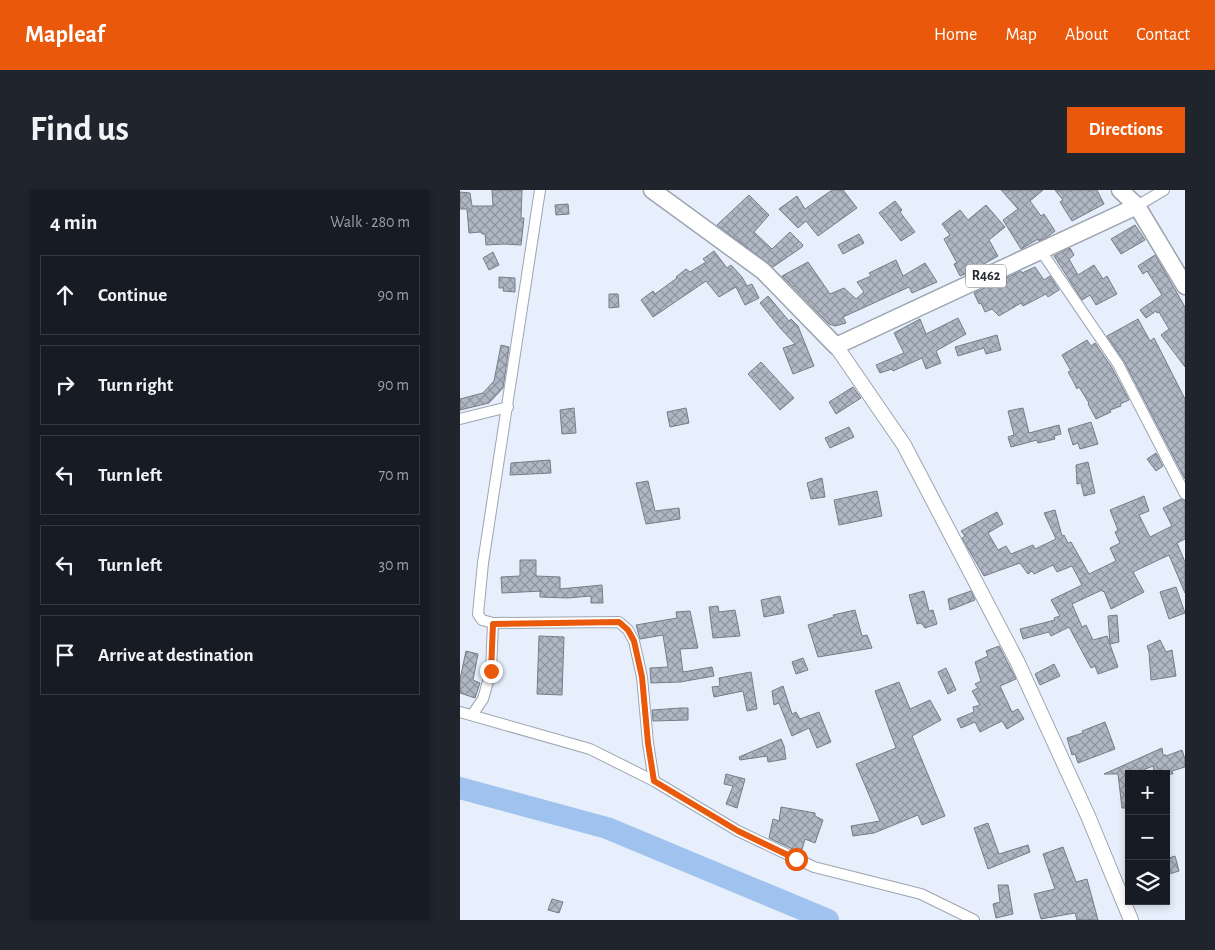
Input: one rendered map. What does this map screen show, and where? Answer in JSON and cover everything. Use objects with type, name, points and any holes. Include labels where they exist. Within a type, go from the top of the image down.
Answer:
[{"type":"main road","points":[[652,190],[763,271],[836,346]]},
{"type":"main road","points":[[1120,190],[1137,206],[1185,286]]},
{"type":"main road","name":"R462","points":[[836,346],[1137,206]]},
{"type":"street","points":[[540,190],[483,563],[478,614],[482,620],[493,624],[619,622],[628,630],[634,641],[642,677],[648,743],[654,781]]},
{"type":"street","points":[[1137,206],[1164,190]]},
{"type":"street","points":[[1041,251],[1118,364],[1185,494]]},
{"type":"street","points":[[836,346],[904,445],[1017,661],[1088,816],[1131,920]]},
{"type":"street","points":[[460,419],[508,407]]},
{"type":"street","points":[[472,715],[483,699],[491,671],[493,624]]},
{"type":"street","points":[[460,712],[590,749],[654,781],[738,831],[814,867],[921,894],[974,920]]},
{"type":"building","points":[[492,190],[522,190],[521,218],[524,218],[521,245],[486,245],[485,234],[481,232],[469,233],[467,209],[460,209],[460,192],[470,193],[472,206],[493,206]]},
{"type":"building","points":[[832,190],[843,190],[857,208],[818,236],[806,221],[798,228],[779,209],[797,196],[805,209]]},
{"type":"building","points":[[1001,190],[1043,190],[1030,201],[1041,216],[1044,214],[1055,231],[1046,238],[1039,241],[1038,239],[1021,249],[1003,220],[1018,209]]},
{"type":"building","points":[[1055,190],[1097,190],[1104,204],[1072,221],[1060,202],[1063,200]]},
{"type":"building","points":[[749,195],[769,215],[754,232],[772,249],[790,232],[803,245],[773,267],[717,225]]},
{"type":"building","points":[[895,201],[902,210],[900,212],[915,232],[901,241],[879,213]]},
{"type":"building","points":[[568,204],[569,214],[556,215],[555,205]]},
{"type":"building","points":[[986,205],[1005,227],[989,240],[998,256],[960,276],[954,264],[957,263],[944,239],[950,235],[942,224],[960,210],[968,220]]},
{"type":"building","points":[[1135,225],[1145,240],[1121,254],[1111,239]]},
{"type":"building","points":[[859,234],[864,243],[843,254],[838,245]]},
{"type":"building","points":[[1070,248],[1074,255],[1069,259],[1078,275],[1094,265],[1103,279],[1107,276],[1117,294],[1096,305],[1090,295],[1082,300],[1054,256]]},
{"type":"building","points":[[714,251],[727,268],[731,265],[747,286],[752,284],[759,298],[745,305],[736,287],[719,297],[706,281],[653,317],[641,300],[653,291],[655,294],[686,269],[690,272],[706,262],[703,259]]},
{"type":"building","points":[[493,252],[499,265],[489,270],[483,258]]},
{"type":"building","points":[[1155,255],[1185,307],[1185,367],[1161,335],[1169,329],[1159,312],[1157,313],[1156,311],[1146,318],[1140,310],[1162,295],[1147,271],[1143,274],[1138,266]]},
{"type":"building","points":[[896,260],[903,276],[925,263],[937,282],[912,293],[909,287],[843,317],[846,323],[835,326],[829,324],[782,276],[808,262],[830,294],[844,288],[856,299],[864,292],[857,282],[871,276],[869,273]]},
{"type":"building","points":[[1035,267],[1044,280],[1050,276],[1059,290],[1048,297],[1046,294],[1023,306],[1021,303],[999,316],[992,309],[985,312],[974,293],[1021,271],[1022,273]]},
{"type":"building","points":[[499,277],[515,278],[515,292],[503,291],[504,288],[499,288]]},
{"type":"building","points":[[609,294],[618,294],[619,307],[609,308]]},
{"type":"building","points":[[768,296],[789,321],[791,319],[798,326],[814,366],[793,374],[783,348],[795,344],[760,303]]},
{"type":"building","points":[[958,318],[966,334],[936,351],[941,363],[926,369],[922,358],[893,371],[892,369],[880,373],[876,365],[904,353],[894,333],[920,319],[926,334]]},
{"type":"building","points":[[1138,319],[1150,341],[1154,338],[1185,399],[1185,479],[1124,361],[1107,336]]},
{"type":"building","points":[[997,335],[1001,350],[986,354],[984,348],[958,356],[955,347]]},
{"type":"building","points":[[1087,340],[1091,346],[1095,343],[1112,368],[1129,400],[1096,419],[1079,387],[1077,389],[1068,372],[1071,371],[1062,355]]},
{"type":"building","points":[[501,345],[509,347],[503,388],[489,403],[460,410],[460,399],[483,393],[494,381]]},
{"type":"building","points":[[761,362],[794,398],[780,410],[748,374]]},
{"type":"building","points":[[853,387],[861,398],[836,414],[829,402]]},
{"type":"building","points":[[574,408],[576,433],[562,434],[560,410]]},
{"type":"building","points":[[686,408],[689,423],[670,427],[667,412]]},
{"type":"building","points":[[1023,408],[1029,433],[1059,425],[1061,434],[1054,436],[1055,439],[1038,443],[1037,440],[1011,447],[1008,437],[1014,435],[1008,411]]},
{"type":"building","points":[[1091,422],[1098,444],[1080,449],[1078,443],[1073,445],[1068,429]]},
{"type":"building","points":[[849,427],[854,437],[830,448],[825,438]]},
{"type":"building","points":[[1156,453],[1163,466],[1156,471],[1147,459]]},
{"type":"building","points":[[550,460],[551,473],[510,475],[511,463]]},
{"type":"building","points":[[1088,462],[1095,493],[1084,496],[1081,483],[1077,484],[1076,465]]},
{"type":"building","points":[[822,478],[825,497],[811,499],[807,483]]},
{"type":"building","points":[[648,481],[655,511],[679,508],[680,519],[646,524],[636,483]]},
{"type":"building","points":[[877,491],[882,516],[839,525],[834,500]]},
{"type":"building","points":[[1144,496],[1149,511],[1139,515],[1150,537],[1172,526],[1163,508],[1181,499],[1185,501],[1185,539],[1177,543],[1185,562],[1185,593],[1169,555],[1133,572],[1144,592],[1111,609],[1102,590],[1072,604],[1082,627],[1086,625],[1093,640],[1107,636],[1118,667],[1098,674],[1095,666],[1091,668],[1069,627],[1051,636],[1049,632],[1023,639],[1020,629],[1055,620],[1054,618],[1060,616],[1051,600],[1082,585],[1072,566],[1057,572],[1053,565],[1034,574],[1032,571],[1028,574],[1020,563],[984,576],[962,538],[965,536],[961,531],[997,512],[1003,524],[988,533],[998,550],[1006,546],[1011,554],[1033,545],[1035,549],[1056,539],[1044,513],[1055,510],[1062,536],[1064,535],[1068,543],[1071,542],[1089,574],[1116,561],[1110,548],[1120,543],[1115,532],[1118,530],[1110,510]]},
{"type":"building","points":[[520,560],[536,560],[536,576],[560,577],[560,589],[602,585],[603,603],[591,603],[591,596],[568,598],[540,597],[540,591],[502,593],[501,577],[520,576]]},
{"type":"building","points":[[1176,587],[1185,613],[1169,619],[1160,592]]},
{"type":"building","points":[[924,591],[929,611],[933,610],[937,624],[925,628],[921,623],[917,624],[909,595]]},
{"type":"building","points":[[971,591],[975,600],[950,610],[948,599]]},
{"type":"building","points":[[780,596],[784,613],[764,617],[761,600]]},
{"type":"building","points":[[718,606],[719,612],[735,610],[740,636],[713,638],[709,607]]},
{"type":"building","points":[[855,610],[862,636],[867,635],[872,648],[818,657],[808,625],[834,617],[833,615]]},
{"type":"building","points":[[690,611],[698,648],[680,649],[683,672],[712,667],[714,676],[680,682],[651,683],[650,668],[668,667],[663,635],[640,639],[636,625],[677,618],[676,612]]},
{"type":"building","points":[[1117,615],[1119,642],[1110,644],[1108,616]]},
{"type":"building","points":[[539,636],[564,637],[562,695],[537,694]]},
{"type":"building","points":[[1160,640],[1166,652],[1172,650],[1176,676],[1151,680],[1147,646]]},
{"type":"building","points":[[999,646],[1016,679],[1000,686],[1012,712],[1018,709],[1024,719],[1007,729],[1002,721],[980,732],[975,722],[961,728],[957,719],[974,712],[973,707],[980,705],[972,691],[978,688],[975,684],[981,681],[975,662],[988,656],[986,651]]},
{"type":"building","points":[[466,651],[478,654],[473,680],[480,683],[475,698],[460,693],[460,679]]},
{"type":"building","points":[[803,658],[808,670],[796,674],[792,662]]},
{"type":"building","points":[[1054,664],[1060,676],[1040,685],[1035,674]]},
{"type":"building","points":[[946,668],[956,690],[948,694],[938,672]]},
{"type":"building","points":[[751,672],[757,709],[747,711],[743,691],[714,697],[712,687],[720,686],[719,678]]},
{"type":"building","points":[[899,682],[910,709],[930,700],[941,720],[912,736],[945,816],[922,825],[918,815],[874,833],[853,836],[851,826],[880,821],[856,764],[896,748],[875,691]]},
{"type":"building","points":[[783,686],[792,714],[796,712],[800,719],[819,712],[831,742],[817,748],[809,728],[792,736],[779,703],[774,705],[772,691]]},
{"type":"building","points":[[688,708],[688,720],[653,721],[652,710]]},
{"type":"building","points":[[1105,722],[1115,749],[1078,763],[1075,754],[1072,755],[1067,738],[1083,733],[1082,731]]},
{"type":"building","points":[[781,739],[786,759],[768,762],[767,756],[740,760],[739,757]]},
{"type":"building","points":[[1162,748],[1163,755],[1166,756],[1182,750],[1185,759],[1185,767],[1172,771],[1173,774],[1170,774],[1170,770],[1154,770],[1153,766],[1143,770],[1125,770],[1125,808],[1122,808],[1118,774],[1104,774]]},
{"type":"building","points":[[726,774],[745,779],[737,808],[726,804],[733,786],[724,784]]},
{"type":"building","points":[[781,807],[815,813],[815,816],[823,820],[815,843],[805,839],[801,853],[769,838],[773,819],[779,821]]},
{"type":"building","points":[[988,823],[999,854],[1028,845],[1030,852],[988,869],[974,828]]},
{"type":"building","points":[[1063,847],[1076,882],[1087,879],[1098,920],[1077,920],[1075,913],[1041,919],[1034,894],[1055,889],[1043,854]]},
{"type":"building","points":[[1175,856],[1179,871],[1170,874],[1170,860],[1170,858]]},
{"type":"building","points":[[998,885],[1008,885],[1013,914],[996,918],[993,904],[1000,902]]},
{"type":"building","points":[[552,899],[563,902],[559,913],[548,910]]},
{"type":"waterway","points":[[460,788],[607,828],[828,920]]},
{"type":"route","points":[[491,671],[493,624],[619,622],[628,630],[634,641],[642,677],[648,743],[654,781],[738,831],[796,859]]}]
